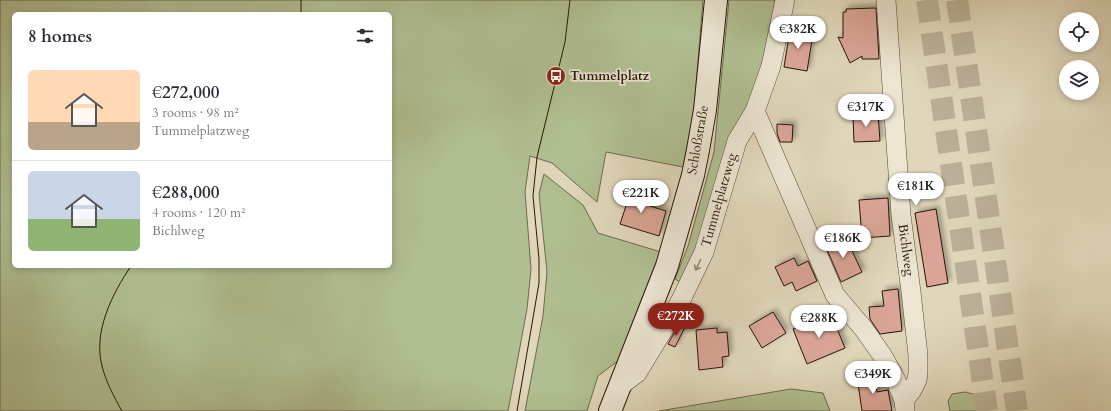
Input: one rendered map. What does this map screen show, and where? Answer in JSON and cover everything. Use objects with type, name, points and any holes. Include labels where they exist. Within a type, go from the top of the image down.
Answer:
[{"type":"main road","name":"Schloßstraße","points":[[610,411],[667,266],[693,175],[705,110],[716,0]]},
{"type":"street","name":"Tummelplatzweg","points":[[621,385],[637,373],[680,302],[704,252],[736,141],[755,111],[771,66],[785,0]]},
{"type":"street","name":"Bichlweg","points":[[886,0],[901,215],[918,355],[917,380],[905,406]]},
{"type":"street","name":"Bichlweg","points":[[755,111],[835,295],[863,328],[882,355],[894,376],[905,406]]},
{"type":"green space","points":[[0,0],[703,0],[694,111],[683,167],[606,152],[597,202],[552,163],[530,156],[525,192],[531,269],[527,309],[508,411],[0,411]]},
{"type":"green space","points":[[729,0],[775,0],[762,74],[700,247],[682,283],[675,279],[688,246],[714,152]]},
{"type":"green space","points":[[544,174],[583,205],[598,233],[661,252],[619,360],[598,376],[587,411],[525,411],[543,316],[547,272],[539,194]]},
{"type":"green space","points":[[791,389],[823,393],[830,411],[659,411]]},
{"type":"green space","points":[[965,392],[977,395],[982,399],[984,402],[984,411],[950,411],[948,401],[952,394]]},
{"type":"building","points":[[876,8],[879,59],[862,59],[862,56],[850,63],[838,37],[843,38],[843,12],[846,12],[846,9]]},
{"type":"building","points":[[790,30],[813,34],[807,71],[784,67]]},
{"type":"building","points":[[878,114],[880,141],[854,142],[853,116]]},
{"type":"building","points":[[777,124],[793,125],[792,142],[780,142],[777,133]]},
{"type":"building","points":[[625,187],[641,189],[640,203],[666,211],[659,236],[620,224],[627,203],[623,202]]},
{"type":"building","points":[[888,198],[890,236],[862,238],[859,200]]},
{"type":"building","points":[[936,209],[948,283],[927,287],[915,213]]},
{"type":"building","points":[[845,236],[862,272],[841,282],[825,245]]},
{"type":"building","points":[[794,258],[798,266],[808,261],[817,281],[796,291],[792,282],[784,286],[775,267]]},
{"type":"building","points":[[898,289],[902,331],[880,334],[870,319],[869,307],[884,306],[882,291]]},
{"type":"building","points":[[773,312],[786,333],[762,348],[749,326]]},
{"type":"building","points":[[831,314],[845,348],[807,364],[793,329]]},
{"type":"building","points":[[678,326],[684,329],[675,347],[668,344]]},
{"type":"building","points":[[717,328],[717,333],[727,332],[729,356],[722,357],[723,367],[699,370],[696,330]]},
{"type":"building","points":[[874,374],[877,392],[888,390],[892,411],[862,411],[857,377]]},
{"type":"tunnel","points":[[927,0],[987,411]]},
{"type":"tunnel","points":[[957,0],[1017,411]]},
{"type":"tram line","points":[[301,0],[301,12]]},
{"type":"tram line","points":[[517,411],[539,283],[539,259],[533,196],[537,157],[565,42],[570,0]]},
{"type":"tram line","points":[[122,411],[110,389],[102,366],[100,340],[102,327],[111,301],[130,268]]},
{"type":"place","name":"Tummelplatz","points":[[556,76]]}]
